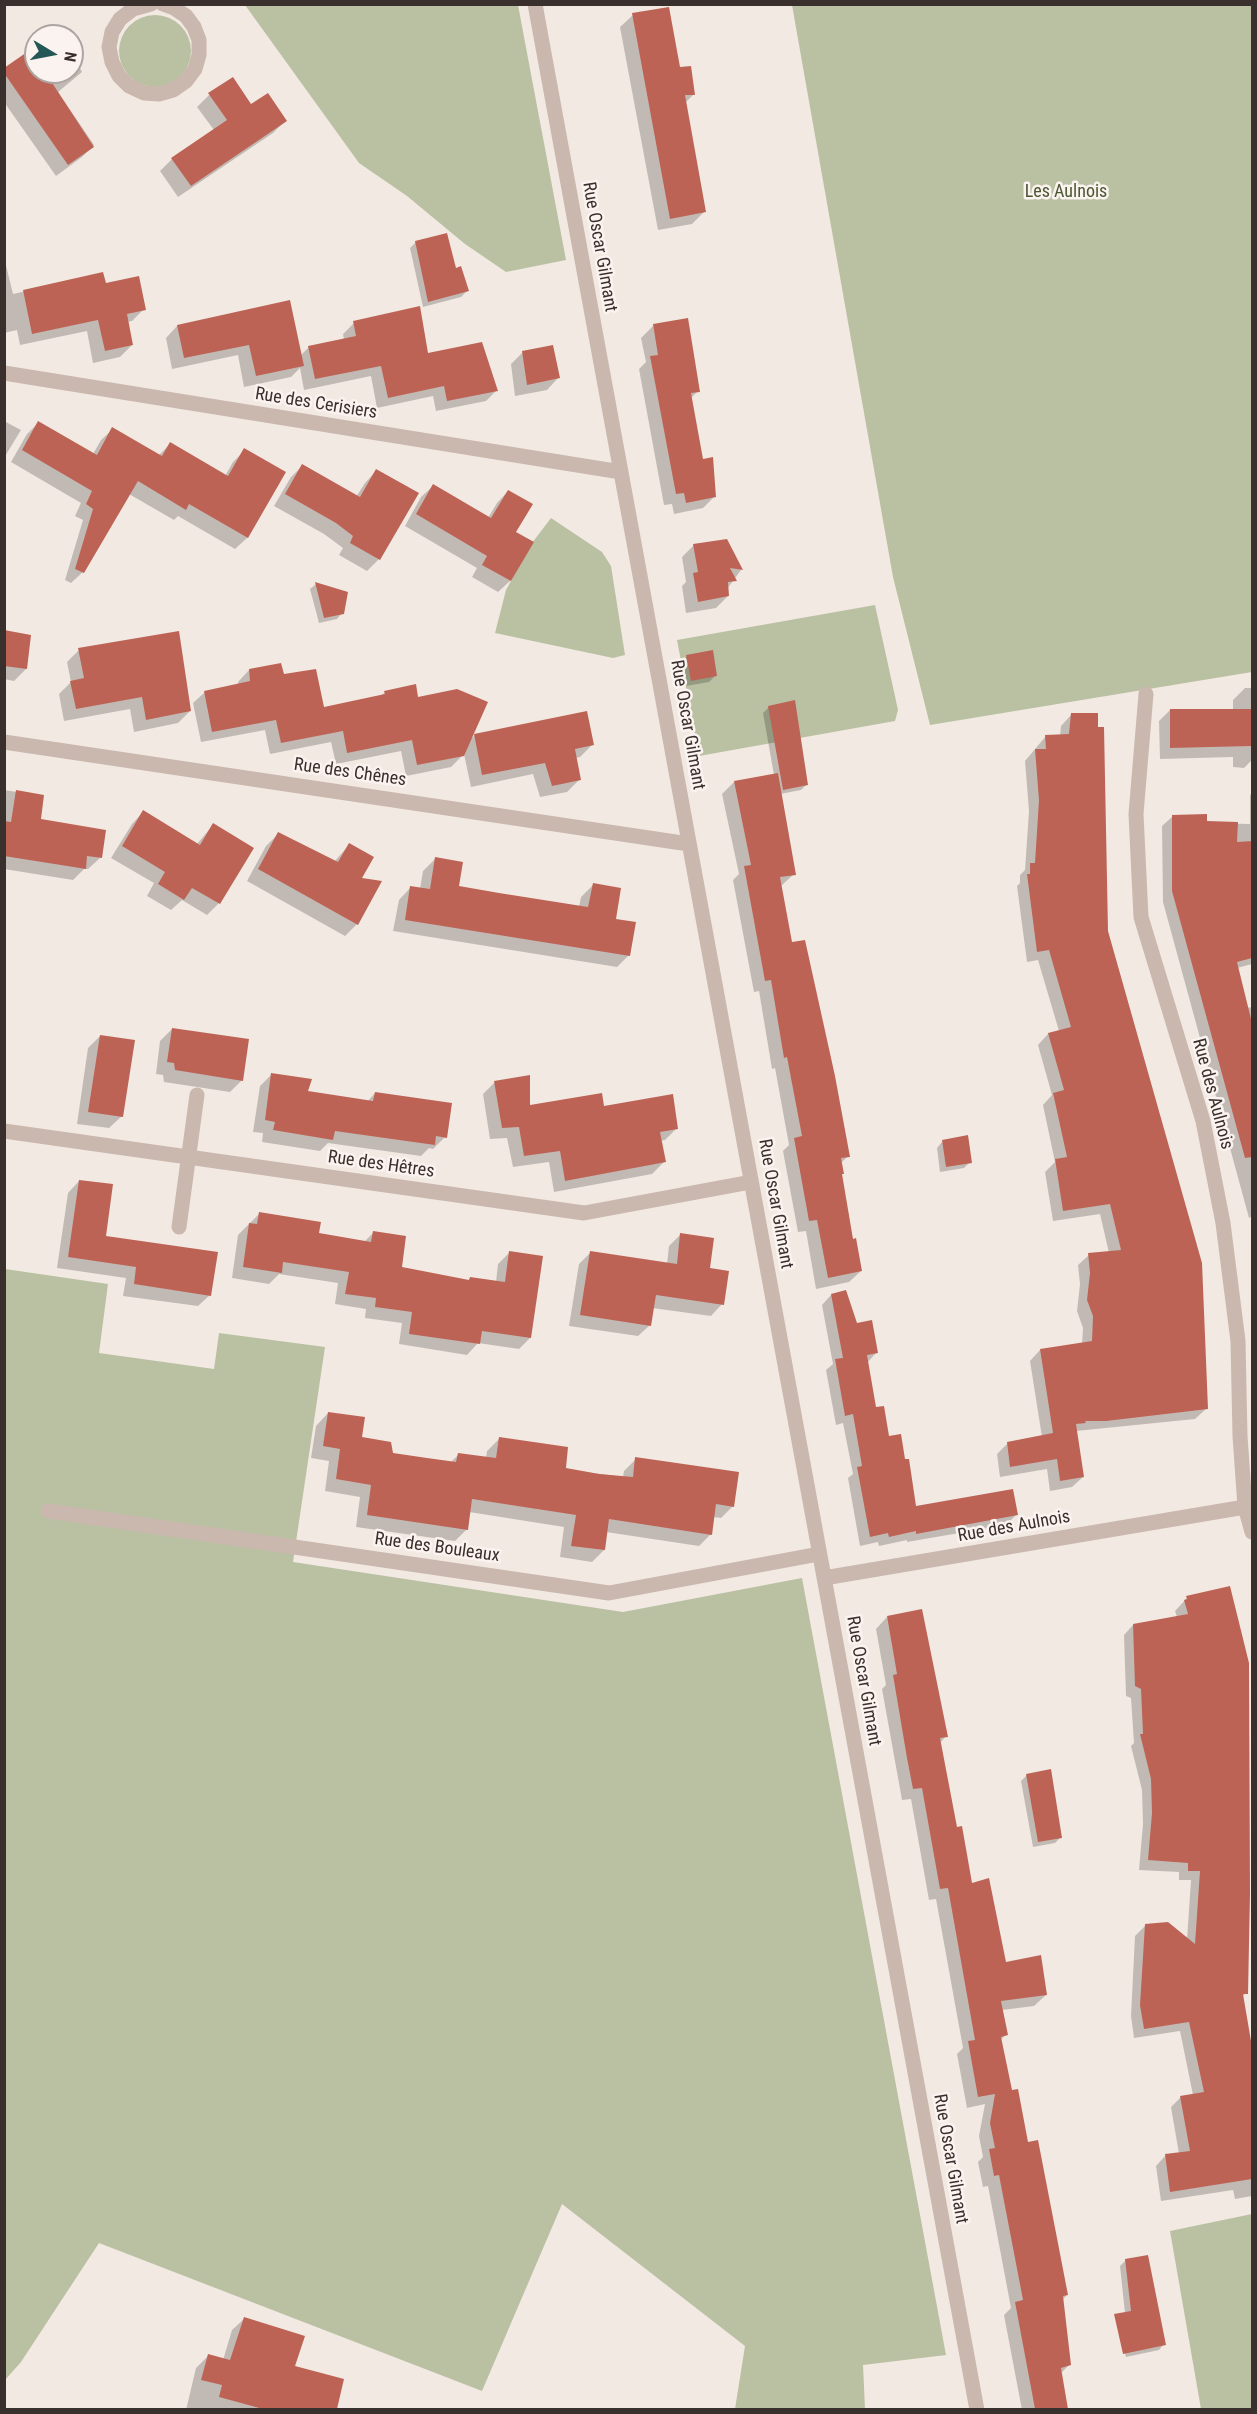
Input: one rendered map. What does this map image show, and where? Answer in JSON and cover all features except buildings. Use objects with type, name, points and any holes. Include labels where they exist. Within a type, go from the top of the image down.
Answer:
[{"type":"street","points":[[152,4],[133,9],[120,19],[112,32],[109,47],[112,62],[119,76],[129,86],[144,93],[159,94],[173,90],[186,81],[195,69],[199,55],[199,40],[194,27],[186,16],[163,4]]},
{"type":"street","name":"Rue Oscar Gilmant","points":[[535,4],[977,2409]]},
{"type":"street","name":"Rue des Cerisiers","points":[[4,373],[621,472]]},
{"type":"street","name":"Rue des Aulnois","points":[[1146,694],[1136,814],[1141,917],[1203,1121],[1223,1223],[1238,1341],[1240,1436],[1245,1507],[1252,1532]]},
{"type":"street","name":"Rue des Chênes","points":[[4,742],[689,844]]},
{"type":"street","points":[[179,1227],[197,1095]]},
{"type":"street","name":"Rue des Hêtres","points":[[4,1131],[584,1214],[751,1182]]},
{"type":"street","name":"Rue des Aulnois","points":[[824,1578],[1245,1507]]},
{"type":"street","name":"Rue des Bouleaux","points":[[48,1511],[609,1593],[819,1554]]},
{"type":"green space","points":[[245,5],[518,5],[566,260],[506,272],[465,244],[407,196],[359,163]]},
{"type":"green space","name":"Les Aulnois","points":[[792,5],[1252,5],[1252,672],[930,725],[893,577]]},
{"type":"green space","points":[[155,15],[175,21],[185,31],[191,51],[185,71],[175,81],[155,87],[135,81],[125,71],[119,51],[125,31],[135,21]]},
{"type":"green space","points":[[551,518],[602,552],[611,566],[625,655],[613,658],[495,633],[506,590],[532,543]]},
{"type":"green space","points":[[875,605],[898,710],[895,721],[699,756],[677,640]]},
{"type":"green space","points":[[5,1269],[108,1284],[99,1353],[214,1369],[219,1333],[325,1347],[293,1562],[623,1612],[802,1578],[946,2355],[863,2365],[865,2409],[735,2409],[745,2346],[562,2204],[482,2391],[99,2243],[21,2362],[5,2380]]},
{"type":"green space","points":[[1252,2214],[1252,2409],[1201,2409],[1170,2231]]}]
